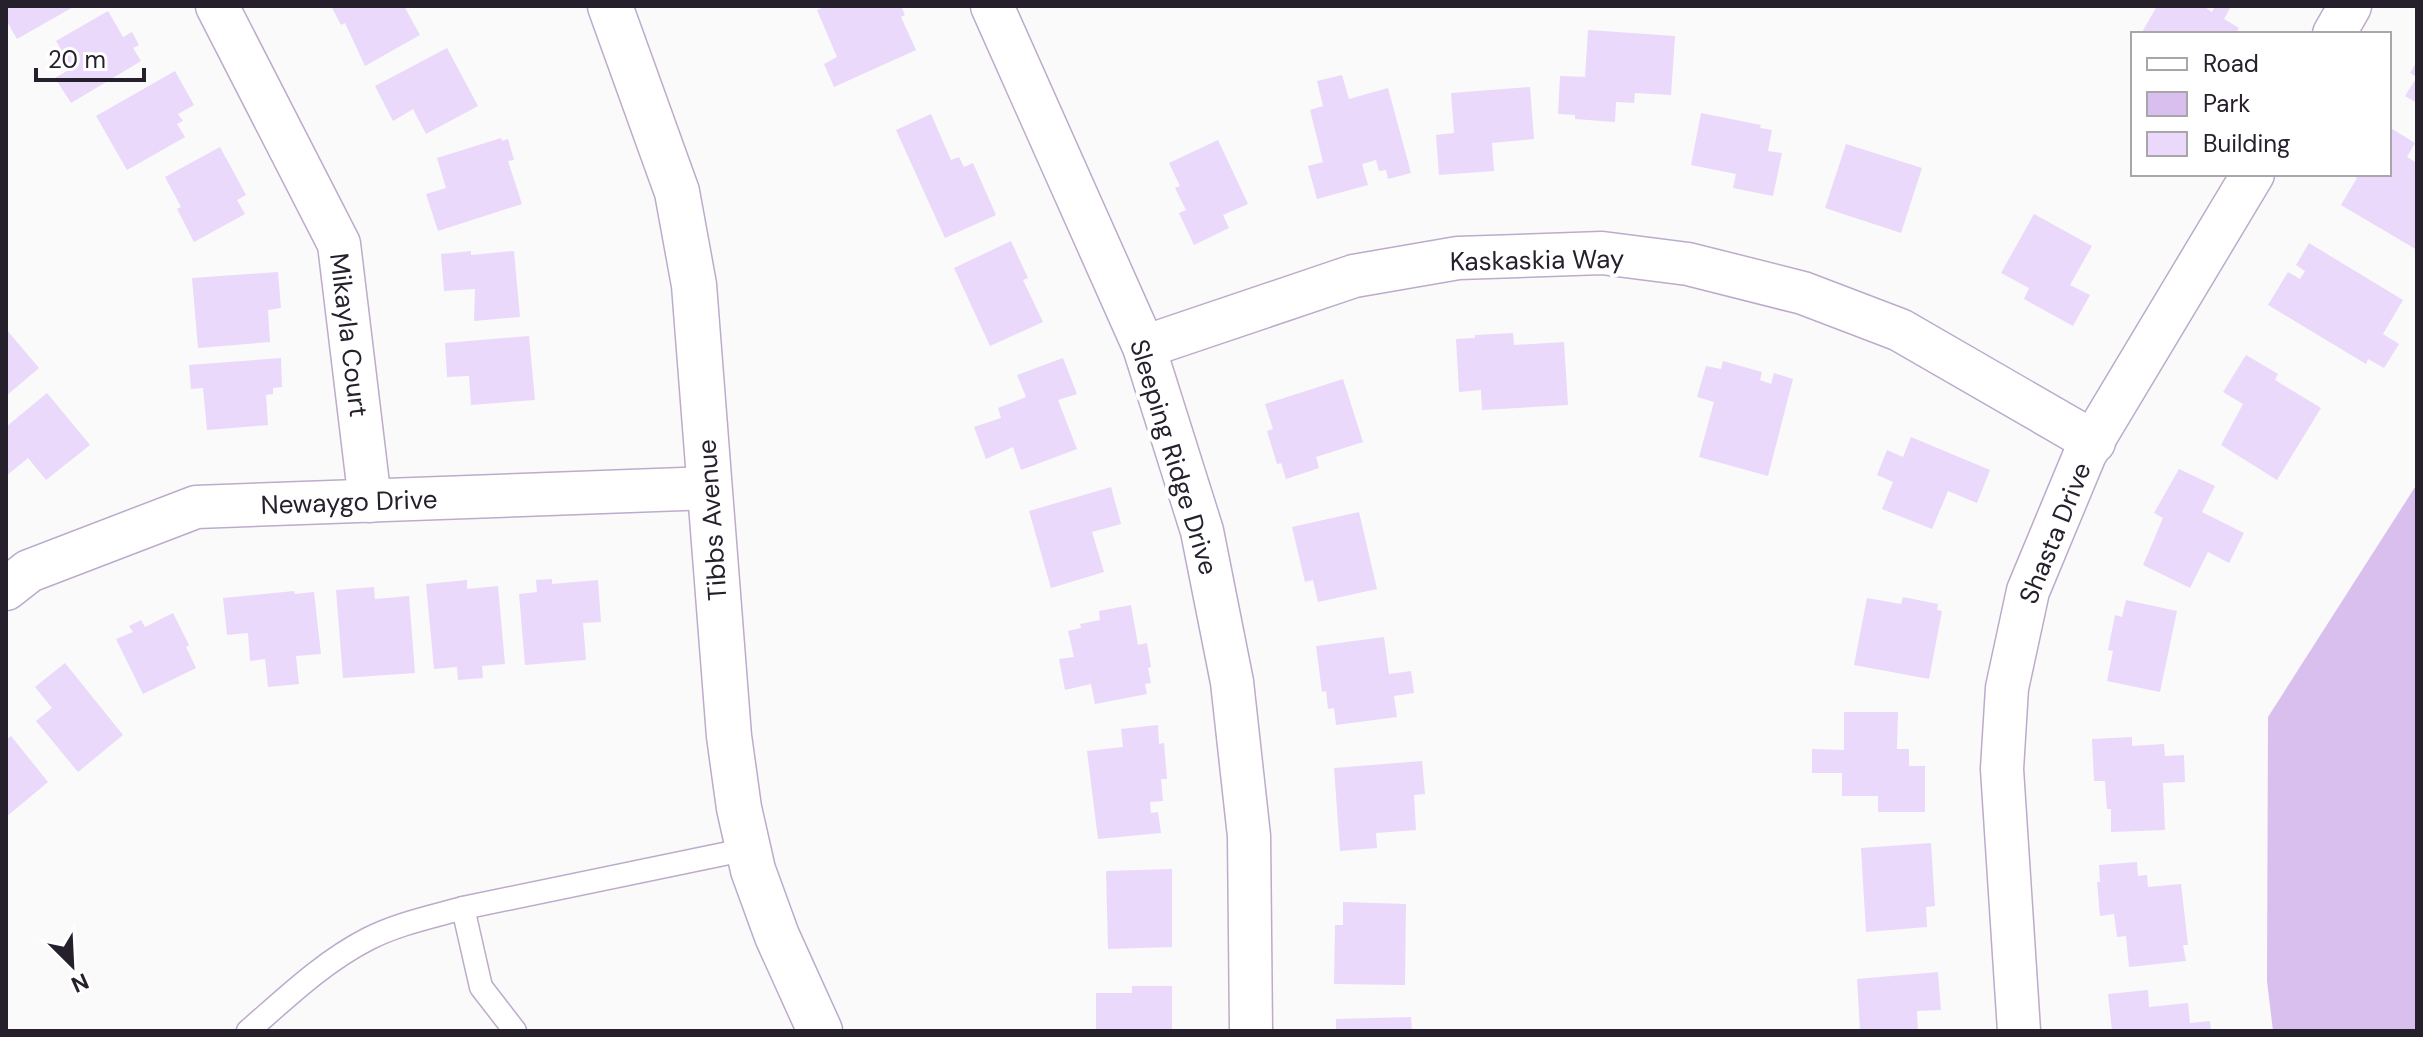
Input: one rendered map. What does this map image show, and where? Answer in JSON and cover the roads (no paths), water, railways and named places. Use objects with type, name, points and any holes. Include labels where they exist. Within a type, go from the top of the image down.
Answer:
[{"type":"street","name":"Mikayla Court","points":[[217,6],[339,244],[370,501]]},
{"type":"street","name":"Tibbs Avenue","points":[[610,6],[677,192],[683,222],[697,316],[733,775],[748,849],[777,936],[820,1031]]},
{"type":"street","name":"Sleeping Ridge Drive","points":[[992,6],[1144,347],[1202,531],[1232,682],[1249,836],[1251,1031]]},
{"type":"street","points":[[2335,32],[2350,6]]},
{"type":"street","name":"Shasta Drive","points":[[2019,1031],[2002,769],[2007,688],[2028,591],[2085,454],[2252,176]]},
{"type":"street","name":"Kaskaskia Way","points":[[1144,347],[1354,276],[1458,258],[1602,253],[1688,264],[1803,293],[1886,324],[2094,442]]},
{"type":"street","name":"Newaygo Drive","points":[[6,589],[29,571],[196,507],[710,488]]},
{"type":"lane","points":[[248,1031],[321,968],[367,939],[395,928],[463,908],[748,849]]},
{"type":"lane","points":[[463,908],[481,987],[515,1031]]}]
